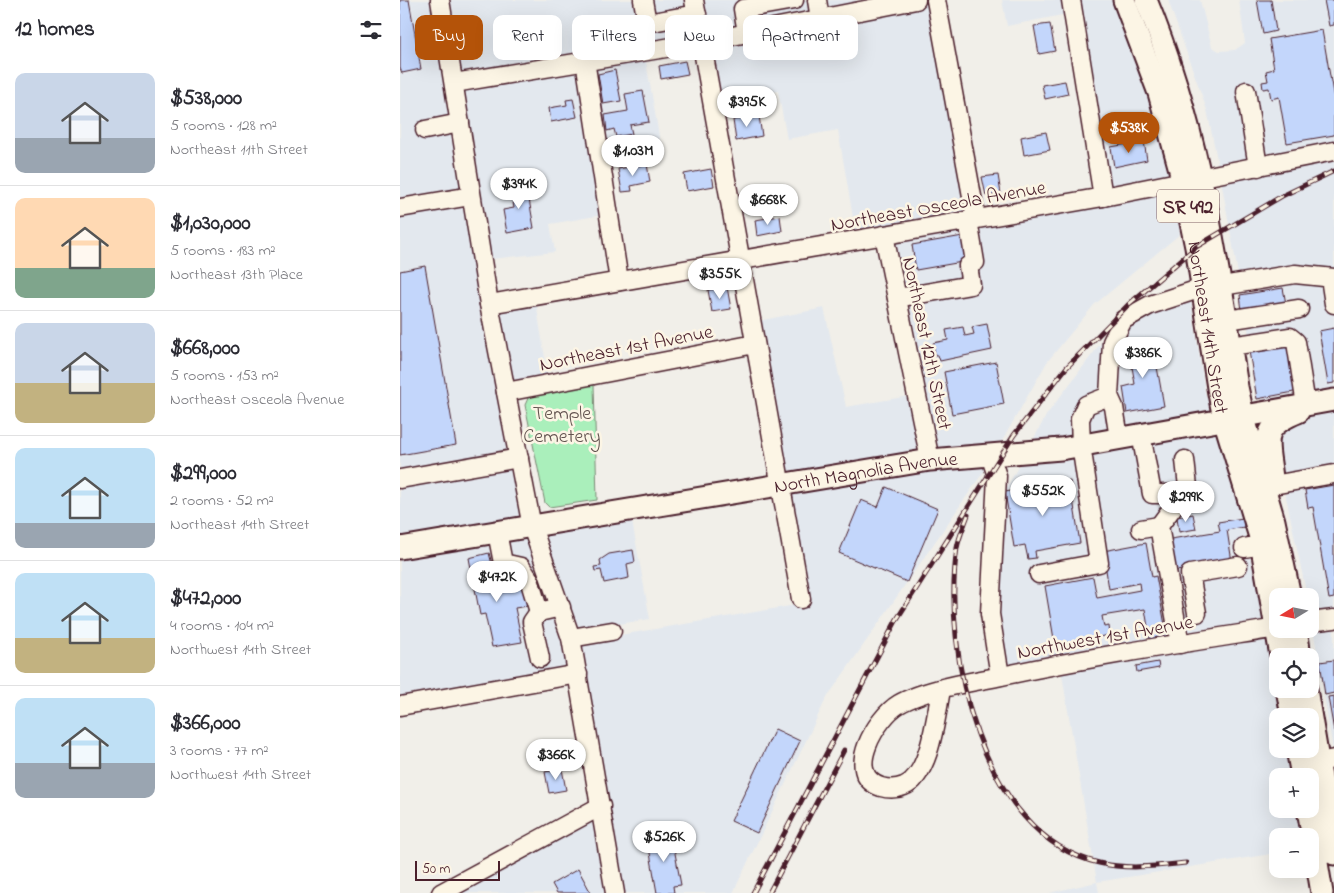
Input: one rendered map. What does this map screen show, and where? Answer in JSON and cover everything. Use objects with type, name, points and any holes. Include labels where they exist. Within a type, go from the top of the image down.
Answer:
[{"type":"main road","name":"SR 492","points":[[1124,0],[1193,180]]},
{"type":"main road","name":"SR 492","points":[[1146,0],[1176,81],[1212,287],[1227,320],[1231,346],[1234,417]]},
{"type":"main road","name":"Northeast 14th Street","points":[[1212,287],[1234,417],[1273,588]]},
{"type":"main road","name":"North Magnolia Avenue","points":[[400,548],[930,460],[1081,445],[1321,402]]},
{"type":"main road","points":[[1262,545],[1273,485],[1268,438],[1274,424],[1321,402]]},
{"type":"main road","name":"SR 492","points":[[1262,545],[1286,588]]},
{"type":"main road","points":[[1309,698],[1326,760],[1334,854]]},
{"type":"main road","points":[[1310,818],[1322,893]]},
{"type":"street","points":[[440,0],[489,304],[518,458],[532,526],[571,638],[615,893]]},
{"type":"street","points":[[643,0],[646,15]]},
{"type":"street","points":[[744,15],[743,9],[794,0]]},
{"type":"street","points":[[817,0],[819,15]]},
{"type":"street","points":[[840,15],[916,0]]},
{"type":"street","points":[[897,298],[971,285],[968,266],[975,262],[972,219],[936,0]]},
{"type":"street","points":[[1071,0],[1104,197]]},
{"type":"street","points":[[655,20],[696,7]]},
{"type":"street","points":[[454,82],[583,60]]},
{"type":"street","points":[[589,60],[619,281]]},
{"type":"street","points":[[705,60],[801,599]]},
{"type":"street","points":[[1246,91],[1258,168]]},
{"type":"street","points":[[425,130],[460,123]]},
{"type":"street","name":"Northeast Osceola Avenue","points":[[489,304],[741,262],[972,219],[1104,197],[1258,168],[1334,151]]},
{"type":"street","points":[[400,208],[471,196]]},
{"type":"street","name":"Northeast 12th Street","points":[[884,235],[930,460]]},
{"type":"street","points":[[1119,438],[1114,407],[1109,396],[1112,342],[1123,320],[1150,304],[1212,287],[1295,274],[1332,278],[1334,304]]},
{"type":"street","points":[[1227,320],[1299,309]]},
{"type":"street","points":[[1231,346],[1290,336],[1296,342],[1321,402]]},
{"type":"street","name":"Northeast 1st Avenue","points":[[506,392],[755,344]]},
{"type":"street","points":[[1039,574],[1099,562],[1081,445],[1080,419],[1086,405],[1109,396]]},
{"type":"street","points":[[1141,434],[1152,494],[1184,494]]},
{"type":"street","points":[[990,455],[997,476],[990,614],[1000,676]]},
{"type":"street","points":[[400,479],[518,458]]},
{"type":"street","points":[[1141,529],[1159,526],[1184,494],[1188,487],[1185,460]]},
{"type":"street","points":[[1273,485],[1334,474]]},
{"type":"street","points":[[1159,526],[1180,644]]},
{"type":"street","points":[[497,532],[503,563],[521,567],[529,579],[539,612]]},
{"type":"street","points":[[1197,613],[1190,574],[1238,566]]},
{"type":"street","points":[[540,658],[532,622],[539,612],[560,608]]},
{"type":"street","points":[[1319,620],[1334,618]]},
{"type":"street","name":"Northwest 1st Avenue","points":[[941,690],[930,744],[917,775],[908,784],[898,788],[885,788],[875,784],[868,777],[864,760],[867,746],[880,722],[899,704],[941,690],[1000,676],[1269,630]]},
{"type":"street","points":[[571,638],[612,631]]},
{"type":"street","points":[[400,706],[578,674]]},
{"type":"street","points":[[441,893],[601,806]]},
{"type":"shaded area","points":[[400,0],[434,0],[436,15],[415,15],[415,60],[443,60],[463,191],[400,202]]},
{"type":"shaded area","points":[[447,0],[687,0],[690,15],[665,15],[665,42],[655,44],[655,15],[572,15],[572,57],[562,59],[562,15],[493,15],[493,60],[556,60],[460,76],[457,60],[483,60],[483,15],[450,15]]},
{"type":"shaded area","points":[[701,0],[856,0],[857,6],[810,15],[743,15],[743,28],[733,30],[733,15],[704,15]]},
{"type":"shaded area","points":[[1002,0],[1064,0],[1067,14],[1007,26]]},
{"type":"shaded area","points":[[1078,0],[1115,0],[1168,158],[1171,178],[1109,190]]},
{"type":"shaded area","points":[[1168,0],[1200,0],[1212,47],[1219,51],[1235,50],[1245,43],[1239,0],[1334,0],[1334,145],[1219,169],[1207,110]]},
{"type":"shaded area","points":[[930,3],[968,214],[856,235],[838,130],[787,139],[778,91],[719,103],[711,60],[733,60],[733,41],[743,39],[743,60],[858,60],[858,17]]},
{"type":"shaded area","points":[[621,60],[646,60],[661,147],[606,155],[592,65]]},
{"type":"shaded area","points":[[579,67],[602,215],[550,224],[555,252],[491,259],[497,297],[461,87]]},
{"type":"shaded area","points":[[1334,157],[1334,394],[1262,406],[1221,180]]},
{"type":"shaded area","points":[[1173,190],[1180,234],[1094,305],[1047,362],[998,448],[935,454],[892,240]]},
{"type":"shaded area","points":[[465,203],[524,522],[400,542],[400,214]]},
{"type":"shaded area","points":[[1188,281],[1205,392],[1213,415],[1030,446],[1047,414],[1101,343],[1142,309]]},
{"type":"shaded area","points":[[536,302],[548,377],[511,385],[497,309]]},
{"type":"shaded area","points":[[824,308],[846,407],[909,396],[922,455],[787,478],[758,321]]},
{"type":"shaded area","points":[[1334,406],[1334,613],[1319,615],[1319,588],[1305,588],[1274,440],[1279,428]]},
{"type":"shaded area","points":[[1218,426],[1228,456],[1265,624],[1011,668],[998,650],[995,584],[1001,498],[1023,458]]},
{"type":"shaded area","points":[[991,461],[826,699],[733,893],[622,893],[608,808],[610,807],[579,642],[808,603],[789,490]]},
{"type":"shaded area","points":[[631,516],[650,619],[576,631],[540,531]]},
{"type":"shaded area","points":[[527,533],[565,639],[570,670],[400,701],[400,554]]},
{"type":"shaded area","points":[[1334,624],[1334,755],[1319,664],[1319,648],[1316,648],[1315,638],[1319,638],[1319,627]]},
{"type":"shaded area","points":[[1267,635],[1269,648],[1269,698],[1279,698],[1281,708],[1269,708],[1269,758],[1289,758],[1291,768],[1269,768],[1269,818],[1300,818],[1302,828],[1269,828],[1269,854],[1097,882],[1061,669]]},
{"type":"shaded area","points":[[596,815],[608,893],[453,893]]},
{"type":"shaded area","points":[[1097,882],[1099,893],[1049,893]]},
{"type":"green space","name":"Temple Cemetery","points":[[594,384],[597,500],[549,507],[545,503],[525,405],[529,396]]},
{"type":"building","points":[[400,0],[409,0],[415,34],[415,60],[419,60],[421,69],[402,73],[400,68]]},
{"type":"building","points":[[1257,0],[1271,0],[1276,31],[1263,34]]},
{"type":"building","points":[[1324,0],[1334,0],[1334,25],[1329,26]]},
{"type":"building","points":[[1050,24],[1055,51],[1039,54],[1034,26]]},
{"type":"building","points":[[1322,30],[1334,99],[1334,135],[1287,143],[1279,97],[1271,99],[1269,88],[1263,89],[1262,82],[1268,81],[1266,71],[1274,69],[1269,39]]},
{"type":"building","points":[[685,61],[688,74],[661,79],[659,66]]},
{"type":"building","points":[[615,70],[621,101],[603,104],[598,74]]},
{"type":"building","points":[[1065,81],[1068,94],[1045,99],[1042,85]]},
{"type":"building","points":[[643,91],[649,122],[630,125],[632,134],[616,137],[614,129],[607,131],[605,115],[628,111],[625,94]]},
{"type":"building","points":[[573,99],[577,117],[551,122],[549,108],[567,105],[566,100]]},
{"type":"building","points":[[759,116],[762,136],[736,141],[733,120]]},
{"type":"building","points":[[1046,132],[1050,150],[1024,155],[1021,137]]},
{"type":"building","points":[[1144,141],[1147,160],[1114,167],[1111,147]]},
{"type":"building","points":[[647,164],[650,182],[631,186],[632,191],[622,192],[618,169]]},
{"type":"building","points":[[711,169],[714,186],[687,191],[684,174]]},
{"type":"building","points":[[998,175],[1001,194],[986,196],[982,177]]},
{"type":"building","points":[[526,182],[534,228],[507,233],[503,210],[514,208],[510,185]]},
{"type":"building","points":[[780,216],[782,231],[757,236],[755,220]]},
{"type":"building","points":[[963,236],[968,261],[916,270],[912,245]]},
{"type":"building","points":[[425,266],[456,445],[400,455],[400,271]]},
{"type":"building","points":[[727,287],[731,309],[712,312],[708,290]]},
{"type":"building","points":[[1283,288],[1286,304],[1242,311],[1240,295]]},
{"type":"building","points":[[987,324],[992,350],[940,361],[938,355],[935,355],[933,343],[948,340],[946,330],[963,327],[965,336],[974,334],[972,327]]},
{"type":"building","points":[[1334,328],[1334,383],[1328,384],[1319,331]]},
{"type":"building","points":[[1152,339],[1164,406],[1127,413],[1123,387],[1135,384],[1128,344]]},
{"type":"building","points":[[1291,343],[1299,391],[1257,399],[1249,351]]},
{"type":"building","points":[[996,362],[1004,404],[952,414],[944,372]]},
{"type":"building","points":[[1070,481],[1080,543],[1035,551],[1036,558],[1028,559],[1025,545],[1014,547],[1005,492]]},
{"type":"building","points":[[1334,485],[1334,598],[1329,599],[1313,507],[1308,508],[1305,490]]},
{"type":"building","points":[[886,487],[938,509],[907,582],[839,553],[861,500],[878,507]]},
{"type":"building","points":[[1193,514],[1196,529],[1179,532],[1177,517]]},
{"type":"building","points":[[1243,518],[1244,527],[1227,530],[1232,562],[1176,571],[1171,539],[1220,531],[1218,522]]},
{"type":"building","points":[[1146,543],[1152,577],[1156,576],[1167,636],[1150,639],[1145,609],[1102,616],[1104,627],[1109,626],[1110,635],[1055,645],[1045,586],[1093,577],[1097,598],[1140,590],[1139,583],[1109,589],[1103,551]]},
{"type":"building","points":[[633,550],[635,562],[627,564],[629,578],[604,583],[601,570],[595,571],[594,567],[601,566],[600,560],[609,554]]},
{"type":"building","points":[[489,553],[499,590],[524,585],[528,606],[515,608],[522,642],[492,647],[485,614],[480,615],[469,558]]},
{"type":"building","points":[[1334,660],[1334,693],[1325,695],[1320,662]]},
{"type":"building","points":[[1158,662],[1159,668],[1137,672],[1136,666]]},
{"type":"building","points":[[1334,696],[1334,731],[1328,697]]},
{"type":"building","points":[[775,729],[800,741],[757,833],[731,821]]},
{"type":"building","points":[[562,769],[566,790],[549,793],[545,772]]},
{"type":"building","points":[[671,832],[681,885],[673,886],[674,893],[657,893],[647,836]]},
{"type":"building","points":[[578,869],[591,893],[557,893],[552,884]]},
{"type":"railway","points":[[753,893],[897,619],[1014,435],[1066,368],[1128,305],[1196,247],[1282,196],[1334,171]]},
{"type":"railway","points":[[968,515],[957,548],[954,590],[956,636],[964,685],[978,734],[998,778],[1024,817],[1058,846],[1099,863],[1110,865],[1142,867],[1186,863]]},
{"type":"railway","points":[[769,893],[844,750]]}]
